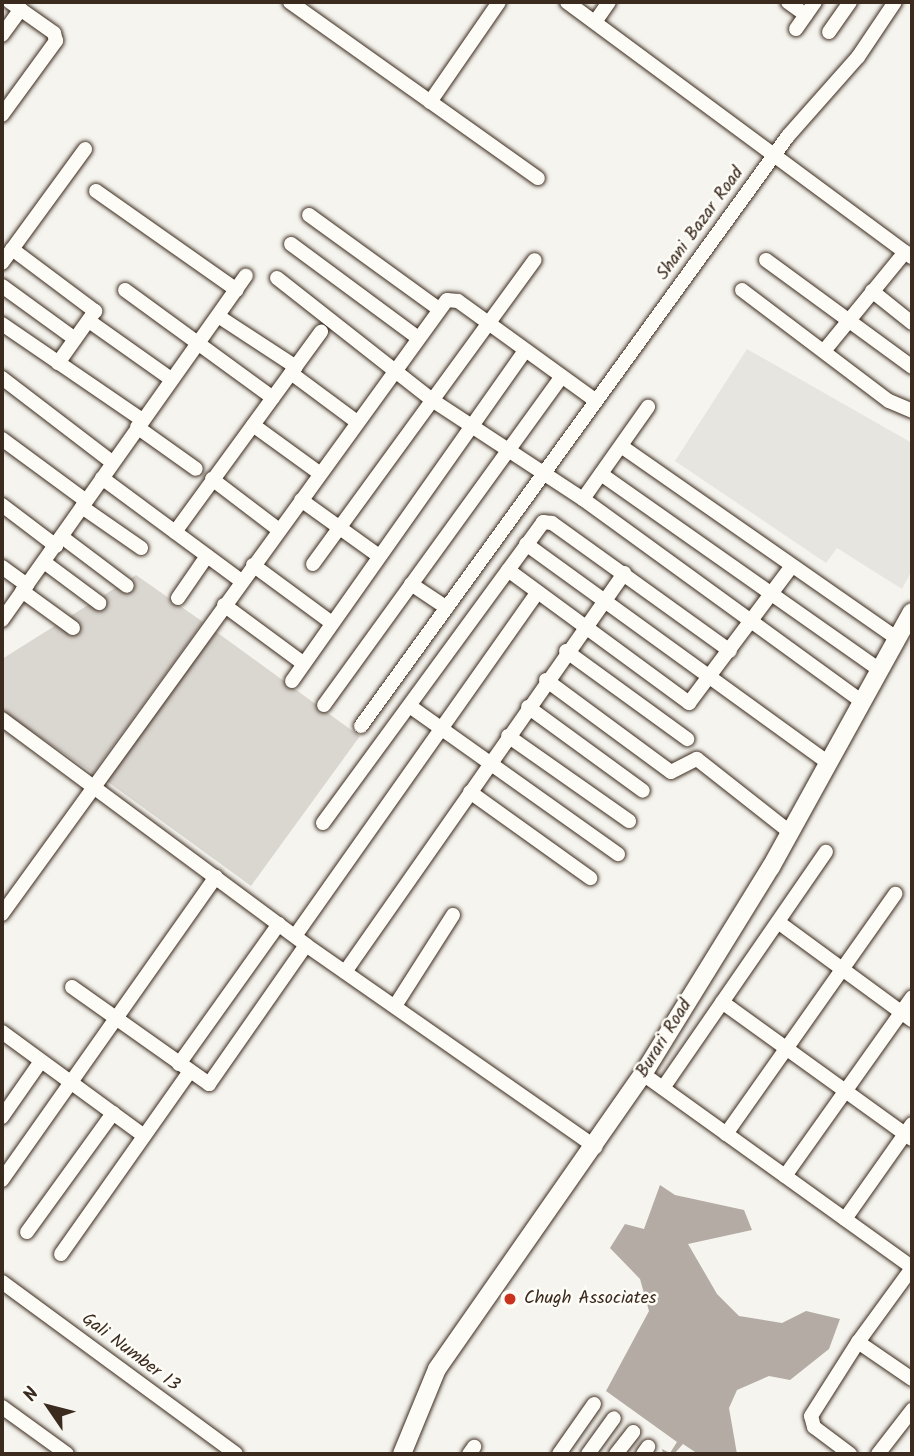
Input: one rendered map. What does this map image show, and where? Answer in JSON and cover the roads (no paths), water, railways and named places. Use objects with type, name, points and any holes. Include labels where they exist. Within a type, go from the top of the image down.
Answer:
[{"type":"main road","name":"Burari Road","points":[[402,1454],[437,1369],[596,1147],[643,1074],[791,833],[895,637],[912,612]]},
{"type":"street","points":[[290,2],[538,178]]},
{"type":"street","points":[[430,102],[499,2]]},
{"type":"street","points":[[567,2],[775,153],[909,255],[872,291],[824,351]]},
{"type":"street","points":[[595,22],[609,2]]},
{"type":"street","points":[[788,2],[806,15]]},
{"type":"street","points":[[796,30],[815,2]]},
{"type":"street","points":[[829,32],[850,2]]},
{"type":"street","name":"Shani Bazar Road","points":[[361,726],[775,153],[858,57],[888,4]]},
{"type":"street","points":[[2,35],[15,6],[57,41],[2,115]]},
{"type":"street","points":[[2,263],[85,149]]},
{"type":"street","points":[[96,191],[237,289]]},
{"type":"street","points":[[309,215],[439,309]]},
{"type":"street","points":[[291,244],[418,338]]},
{"type":"street","points":[[12,249],[94,308],[89,321],[58,363]]},
{"type":"street","points":[[313,564],[535,260]]},
{"type":"street","points":[[766,260],[912,367]]},
{"type":"street","points":[[2,620],[246,276]]},
{"type":"street","points":[[277,278],[432,400],[583,499],[750,624],[861,701]]},
{"type":"street","points":[[2,286],[75,339]]},
{"type":"street","points":[[125,290],[196,345],[272,398]]},
{"type":"street","points":[[742,290],[889,401],[912,411]]},
{"type":"street","points":[[872,291],[912,323]]},
{"type":"street","points":[[2,914],[92,785],[439,309],[452,299],[596,401]]},
{"type":"street","points":[[218,316],[293,370],[357,422]]},
{"type":"street","points":[[89,321],[171,379]]},
{"type":"street","points":[[2,324],[140,424],[196,469]]},
{"type":"street","points":[[175,532],[321,332]]},
{"type":"street","points":[[292,681],[525,351]]},
{"type":"street","points":[[324,705],[561,377]]},
{"type":"street","points":[[2,378],[112,462]]},
{"type":"street","points":[[583,499],[648,407]]},
{"type":"street","points":[[253,425],[319,473]]},
{"type":"street","points":[[2,439],[141,548]]},
{"type":"street","points":[[621,446],[895,637]]},
{"type":"street","points":[[601,474],[878,669]]},
{"type":"street","points":[[102,478],[241,581]]},
{"type":"street","points":[[212,479],[279,530]]},
{"type":"street","points":[[301,500],[379,556]]},
{"type":"street","points":[[2,505],[127,586]]},
{"type":"street","points":[[323,824],[411,707],[526,544],[548,520],[730,651]]},
{"type":"street","points":[[526,544],[828,763]]},
{"type":"street","points":[[178,598],[207,556]]},
{"type":"street","points":[[44,562],[99,603]]},
{"type":"street","points":[[253,565],[332,623]]},
{"type":"street","points":[[508,570],[689,703],[792,566]]},
{"type":"street","points":[[2,567],[73,628]]},
{"type":"street","points":[[345,972],[566,651],[624,573]]},
{"type":"street","points":[[411,583],[447,608]]},
{"type":"street","points":[[72,987],[184,1068],[212,1083],[301,940],[442,728],[538,592]]},
{"type":"street","points":[[224,605],[304,664]]},
{"type":"street","points":[[566,651],[687,739]]},
{"type":"street","points":[[546,680],[671,772],[697,759],[791,833]]},
{"type":"street","points":[[411,707],[618,854]]},
{"type":"street","points":[[527,707],[643,791]]},
{"type":"street","points":[[2,719],[345,972],[596,1147]]},
{"type":"street","points":[[508,736],[629,821]]},
{"type":"street","points":[[470,792],[590,878]]},
{"type":"street","points":[[663,1088],[826,852]]},
{"type":"street","points":[[2,1180],[216,877]]},
{"type":"street","points":[[726,1134],[895,894]]},
{"type":"street","points":[[395,1006],[453,915]]},
{"type":"street","points":[[778,922],[907,1016]]},
{"type":"street","points":[[61,1254],[144,1136],[184,1068],[279,924]]},
{"type":"street","points":[[785,1176],[845,1091],[907,1016],[912,997]]},
{"type":"street","points":[[722,1002],[845,1091],[910,1132],[845,1219]]},
{"type":"street","points":[[2,1032],[144,1136]]},
{"type":"street","points":[[2,1117],[41,1061]]},
{"type":"street","points":[[643,1074],[912,1268],[858,1342],[811,1416],[817,1431],[850,1454]]},
{"type":"street","points":[[27,1232],[113,1113]]},
{"type":"street","name":"Gali Number 13","points":[[2,1282],[236,1454]]},
{"type":"street","points":[[858,1342],[912,1379]]},
{"type":"street","points":[[559,1454],[594,1404]]},
{"type":"street","points":[[2,1407],[66,1454]]},
{"type":"street","points":[[878,1454],[912,1410]]},
{"type":"street","points":[[588,1454],[614,1418]]},
{"type":"street","points":[[616,1454],[633,1432]]},
{"type":"place","name":"Chugh Associates","points":[[510,1299]]}]
